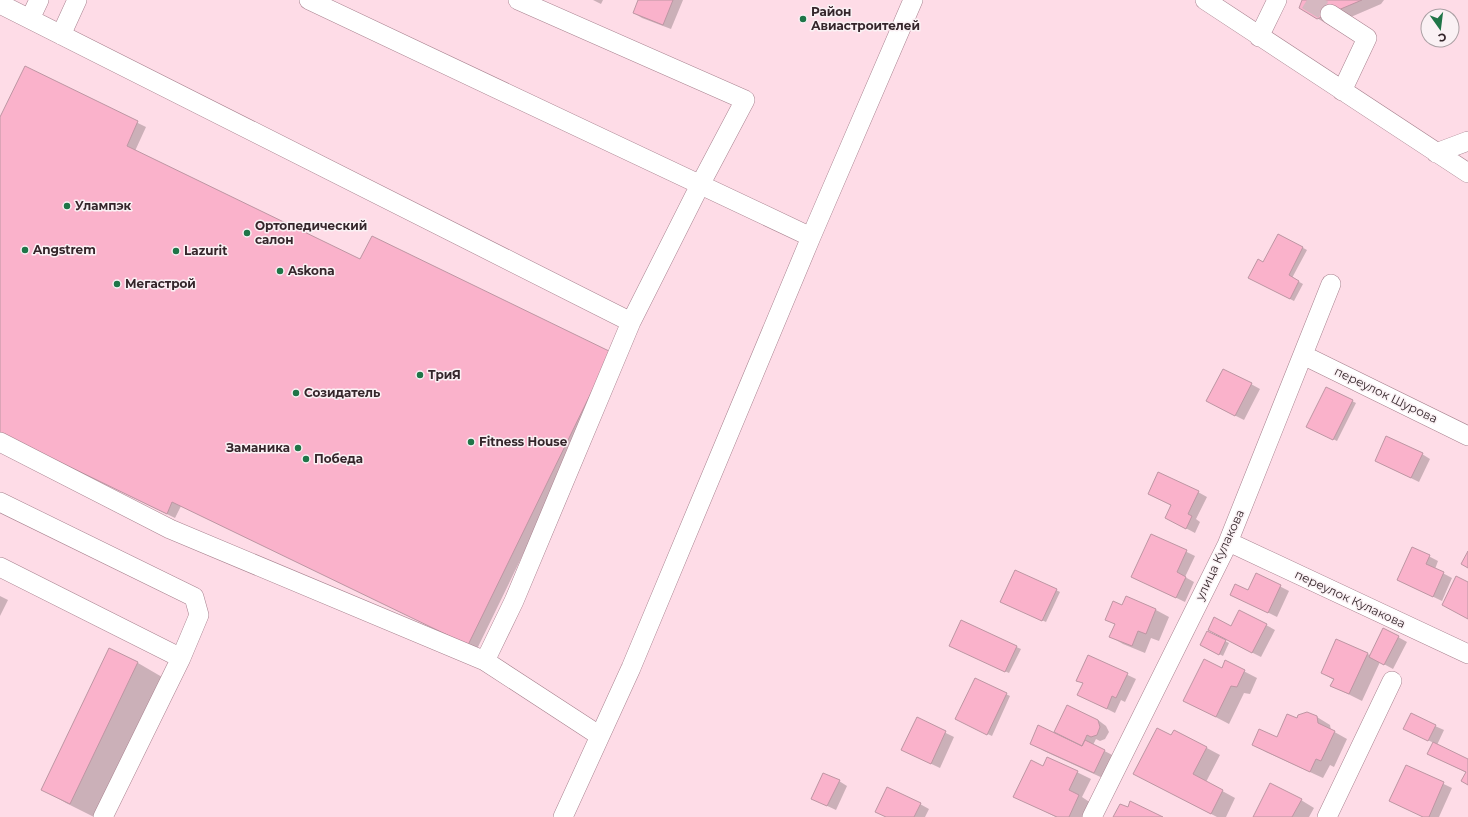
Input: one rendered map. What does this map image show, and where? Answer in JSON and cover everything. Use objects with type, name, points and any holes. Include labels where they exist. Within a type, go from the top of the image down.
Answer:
[{"type":"street","points":[[30,19],[39,0]]},
{"type":"street","points":[[61,35],[77,0]]},
{"type":"street","points":[[309,0],[811,237]]},
{"type":"street","points":[[485,662],[514,601],[630,322],[745,100],[518,0]]},
{"type":"street","points":[[563,817],[631,668],[811,237],[913,0]]},
{"type":"street","points":[[1205,0],[1259,37],[1468,173]]},
{"type":"street","points":[[1259,37],[1277,0]]},
{"type":"street","points":[[2,4],[630,322]]},
{"type":"street","points":[[1330,14],[1367,38],[1342,91]]},
{"type":"street","points":[[1436,153],[1468,141]]},
{"type":"street","name":"улица Кулакова","points":[[1092,817],[1227,545],[1331,284]]},
{"type":"street","name":"переулок Шурова","points":[[1303,354],[1468,436]]},
{"type":"street","points":[[0,442],[170,529],[485,662],[600,736]]},
{"type":"street","points":[[0,502],[194,597],[199,615],[181,658],[103,817]]},
{"type":"street","name":"переулок Кулакова","points":[[1231,543],[1468,654]]},
{"type":"street","points":[[0,567],[181,658]]},
{"type":"street","points":[[1327,817],[1392,682]]},
{"type":"building","points":[[638,0],[673,0],[663,25],[633,13]]},
{"type":"building","points":[[1302,0],[1362,0],[1317,19],[1299,8]]},
{"type":"building","name":"Созидатель","points":[[25,66],[138,121],[127,146],[360,259],[372,236],[611,352],[468,645],[172,502],[167,514],[0,433],[0,117]]},
{"type":"building","points":[[1278,234],[1303,247],[1289,275],[1299,281],[1290,299],[1248,278],[1258,259],[1263,262]]},
{"type":"building","points":[[1223,369],[1252,383],[1235,416],[1206,401]]},
{"type":"building","points":[[1326,387],[1353,400],[1333,440],[1306,427]]},
{"type":"building","points":[[1386,436],[1423,453],[1411,478],[1375,461]]},
{"type":"building","points":[[1158,472],[1199,491],[1188,514],[1192,516],[1186,529],[1165,518],[1171,505],[1148,494]]},
{"type":"building","points":[[1151,534],[1187,550],[1177,572],[1186,577],[1176,598],[1131,577]]},
{"type":"building","points":[[1412,547],[1430,555],[1426,564],[1444,572],[1433,597],[1397,580]]},
{"type":"building","points":[[1468,551],[1468,568],[1461,564]]},
{"type":"building","points":[[1015,570],[1057,589],[1042,621],[1000,602]]},
{"type":"building","points":[[1256,573],[1281,585],[1268,613],[1230,595],[1235,584],[1248,590]]},
{"type":"building","points":[[1456,576],[1468,582],[1468,619],[1442,605]]},
{"type":"building","points":[[1126,596],[1156,609],[1146,634],[1138,631],[1132,646],[1109,637],[1115,624],[1105,620],[1113,601],[1122,605]]},
{"type":"building","points":[[1239,610],[1267,624],[1252,653],[1208,630],[1214,617],[1231,626]]},
{"type":"building","points":[[961,620],[1017,646],[1005,672],[949,646]]},
{"type":"building","points":[[1383,628],[1399,636],[1384,665],[1369,657]]},
{"type":"building","points":[[1207,631],[1226,640],[1219,655],[1200,645]]},
{"type":"building","points":[[1336,639],[1368,653],[1349,694],[1330,686],[1334,679],[1321,673]]},
{"type":"building","points":[[109,648],[138,662],[70,804],[41,790]]},
{"type":"building","points":[[1088,655],[1128,673],[1116,698],[1112,696],[1107,709],[1077,695],[1083,683],[1076,681]]},
{"type":"building","points":[[1204,659],[1222,668],[1225,660],[1245,670],[1237,687],[1231,686],[1216,717],[1183,701]]},
{"type":"building","points":[[975,678],[1007,693],[987,735],[955,719]]},
{"type":"building","points":[[1067,705],[1098,720],[1100,727],[1097,735],[1091,737],[1087,735],[1082,746],[1054,732]]},
{"type":"building","points":[[1307,712],[1317,716],[1318,723],[1335,731],[1321,761],[1316,759],[1310,772],[1252,745],[1259,729],[1277,737],[1287,714],[1297,718],[1298,715]]},
{"type":"building","points":[[1411,713],[1436,725],[1428,741],[1403,729]]},
{"type":"building","points":[[917,717],[946,731],[931,764],[901,750]]},
{"type":"building","points":[[1038,725],[1082,746],[1085,740],[1105,750],[1094,773],[1030,744]]},
{"type":"building","points":[[1157,728],[1171,735],[1174,730],[1207,747],[1193,774],[1223,790],[1211,814],[1133,774]]},
{"type":"building","points":[[1433,742],[1468,759],[1468,785],[1461,781],[1466,772],[1427,754]]},
{"type":"building","points":[[1047,757],[1078,771],[1069,790],[1079,795],[1069,817],[1057,817],[1013,797],[1031,760],[1043,766]]},
{"type":"building","points":[[1406,765],[1444,782],[1429,817],[1423,817],[1389,801]]},
{"type":"building","points":[[823,773],[840,780],[827,806],[811,799]]},
{"type":"building","points":[[1270,783],[1302,799],[1292,817],[1253,817]]},
{"type":"building","points":[[887,787],[921,803],[914,817],[886,817],[875,812]]},
{"type":"building","points":[[1130,801],[1163,817],[1113,817],[1120,804],[1128,807]]},
{"type":"tunnel","points":[[1307,0],[1330,14]]},
{"type":"place","name":"Район Авиастроителей","points":[[803,19]]},
{"type":"place","name":"Улампэк","points":[[67,206]]},
{"type":"place","name":"Ортопедический салон","points":[[247,233]]},
{"type":"place","name":"Angstrem","points":[[25,250]]},
{"type":"place","name":"Lazurit","points":[[176,251]]},
{"type":"place","name":"Askona","points":[[280,271]]},
{"type":"place","name":"Мегастрой","points":[[117,284]]},
{"type":"place","name":"ТриЯ","points":[[420,375]]},
{"type":"place","name":"Созидатель","points":[[296,393]]},
{"type":"place","name":"Fitness House","points":[[471,442]]},
{"type":"place","name":"Заманика","points":[[298,448]]},
{"type":"place","name":"Победа","points":[[306,459]]}]
